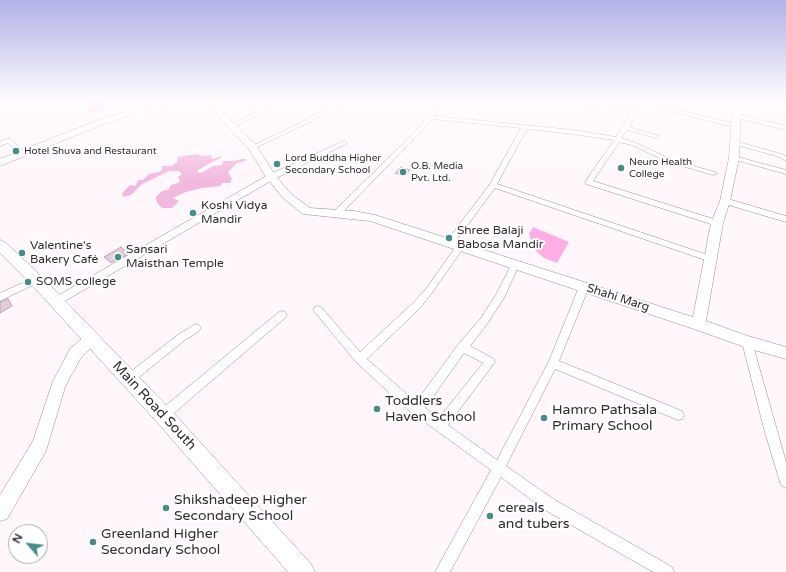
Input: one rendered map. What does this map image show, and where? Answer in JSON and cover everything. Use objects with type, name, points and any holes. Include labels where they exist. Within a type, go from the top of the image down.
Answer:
[{"type":"main road","name":"Main Road South","points":[[0,245],[36,280],[55,302],[163,415],[302,572]]},
{"type":"street","points":[[0,163],[87,128]]},
{"type":"street","name":"Shahi Marg","points":[[233,128],[253,147],[271,177],[287,196],[307,211],[314,213],[337,213],[371,218],[698,324],[747,342],[786,353]]},
{"type":"street","points":[[253,147],[294,128]]},
{"type":"street","points":[[337,213],[422,128]]},
{"type":"street","points":[[360,359],[429,292],[454,245],[493,185],[524,128],[573,132],[617,139],[634,144],[670,161],[713,173]]},
{"type":"street","points":[[656,136],[624,128],[589,182],[717,223]]},
{"type":"street","points":[[698,324],[717,223],[725,201],[734,158],[736,128]]},
{"type":"street","points":[[0,144],[9,140],[24,154]]},
{"type":"street","points":[[55,302],[271,177],[344,143]]},
{"type":"street","points":[[735,143],[779,155],[786,159]]},
{"type":"street","points":[[734,158],[786,172]]},
{"type":"street","points":[[493,185],[711,258]]},
{"type":"street","points":[[725,201],[786,220]]},
{"type":"street","points":[[417,410],[484,321],[496,302],[515,265]]},
{"type":"street","points":[[0,297],[36,280]]},
{"type":"street","points":[[442,572],[499,468],[553,363],[584,287]]},
{"type":"street","points":[[318,310],[360,359],[417,410],[550,505],[667,572]]},
{"type":"street","points":[[163,415],[282,315]]},
{"type":"street","points":[[129,379],[182,337],[196,328]]},
{"type":"street","points":[[0,512],[40,445],[61,380],[75,354],[91,339]]},
{"type":"street","points":[[747,342],[786,482]]},
{"type":"street","points":[[440,426],[490,362],[463,347]]},
{"type":"street","points":[[553,363],[678,415]]},
{"type":"shaded area","points":[[196,154],[203,156],[212,155],[211,157],[213,159],[220,156],[222,157],[197,171],[200,173],[213,166],[222,165],[223,161],[246,159],[246,161],[237,163],[228,172],[232,179],[230,183],[222,183],[220,186],[186,192],[173,198],[179,201],[172,208],[162,208],[157,203],[156,197],[162,191],[168,190],[171,185],[180,181],[178,177],[182,174],[178,171],[169,171],[142,184],[131,195],[124,197],[122,194],[130,185],[136,186],[139,180],[143,180],[149,174],[162,170],[162,166],[172,166],[177,162],[178,157]]},
{"type":"shaded area","points":[[533,227],[569,242],[557,263],[544,258],[535,250],[529,234]]},
{"type":"building","name":"O.B. Media Pvt. Ltd.","points":[[401,167],[410,170],[405,176],[395,173]]},
{"type":"building","name":"Sansari Maisthan Temple","points":[[121,247],[128,254],[111,263],[104,257]]},
{"type":"building","points":[[8,299],[12,306],[0,313],[0,302]]},
{"type":"place","name":"Hotel Shuva and Restaurant","points":[[16,151]]},
{"type":"place","name":"Lord Buddha Higher Secondary School","points":[[277,164]]},
{"type":"place","name":"Neuro Health College","points":[[621,168]]},
{"type":"place","name":"O.B. Media Pvt. Ltd.","points":[[403,172]]},
{"type":"place","name":"Koshi Vidya Mandir","points":[[193,213]]},
{"type":"place","name":"Shree Balaji Babosa Mandir","points":[[449,238]]},
{"type":"place","name":"Valentine's Bakery Café","points":[[22,253]]},
{"type":"place","name":"Sansari Maisthan Temple","points":[[118,257]]},
{"type":"place","name":"SOMS college","points":[[28,282]]},
{"type":"place","name":"Toddlers Haven School","points":[[377,409]]},
{"type":"place","name":"Hamro Pathsala Primary School","points":[[544,418]]},
{"type":"place","name":"Shikshadeep Higher Secondary School","points":[[166,508]]},
{"type":"place","name":"cereals and tubers","points":[[490,516]]},
{"type":"place","name":"Greenland Higher Secondary School","points":[[93,542]]}]
